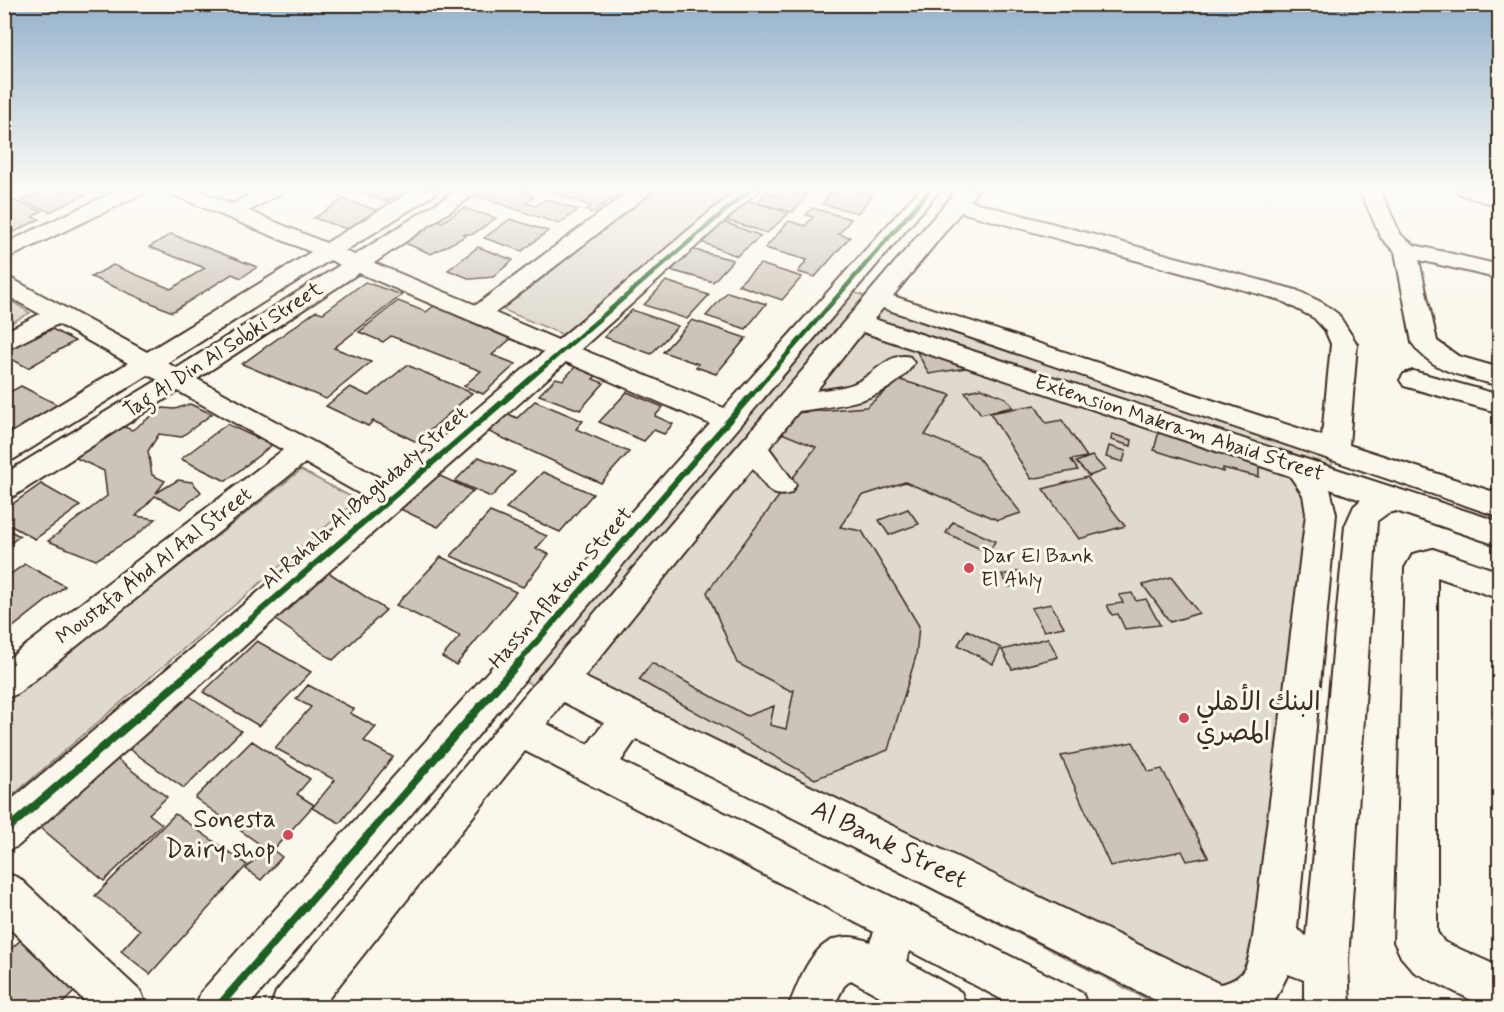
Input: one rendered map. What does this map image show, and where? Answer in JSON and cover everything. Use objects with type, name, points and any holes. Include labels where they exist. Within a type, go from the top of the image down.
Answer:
[{"type":"street","points":[[4,253],[37,237]]},
{"type":"street","points":[[294,237],[729,421]]},
{"type":"street","name":"Tag Al Din Al Sobki Street","points":[[4,452],[353,237]]},
{"type":"street","name":"Tag Al Din Al Sobki Street","points":[[4,488],[399,237]]},
{"type":"street","points":[[478,315],[581,237]]},
{"type":"street","name":"Al Rahala Al Baghdady Street","points":[[4,832],[694,237]]},
{"type":"street","name":"Hassn Aflatoun Street","points":[[217,1008],[729,421],[910,237]]},
{"type":"street","points":[[304,1002],[558,682],[791,403],[882,315],[927,237]]},
{"type":"street","points":[[1093,237],[1288,295],[1310,304],[1328,316],[1340,330],[1344,344],[1334,452]]},
{"type":"street","points":[[1392,237],[1406,250],[1500,272]]},
{"type":"street","points":[[1406,250],[1425,343],[1440,358],[1459,366],[1500,377]]},
{"type":"street","points":[[4,284],[390,497]]},
{"type":"street","points":[[4,343],[58,314]]},
{"type":"street","name":"Extension Makram Abaid Street","points":[[882,315],[1334,452],[1500,506]]},
{"type":"street","name":"Extension Makram Abaid Street","points":[[882,315],[1300,468],[1500,534]]},
{"type":"street","points":[[791,403],[864,391],[880,383],[901,363]]},
{"type":"street","points":[[1413,380],[1500,404]]},
{"type":"street","points":[[754,448],[781,485]]},
{"type":"street","name":"Moustafa Abd Al Aal Street","points":[[4,683],[304,449]]},
{"type":"street","points":[[1219,1007],[1247,1000],[1258,992],[1268,970],[1275,937],[1321,514],[1315,487],[1300,468]]},
{"type":"street","points":[[1327,1008],[1326,961],[1360,526],[1366,511],[1374,506],[1395,500]]},
{"type":"street","points":[[1500,586],[1433,562],[1424,563],[1421,568],[1415,932],[1416,942],[1429,957],[1500,990]]},
{"type":"street","name":"Al Bank Street","points":[[558,682],[1219,1007]]},
{"type":"street","points":[[593,768],[629,718]]},
{"type":"street","points":[[520,729],[1066,1008]]},
{"type":"street","points":[[4,893],[124,1008]]},
{"type":"street","points":[[899,923],[910,994]]},
{"type":"street","points":[[1275,937],[1284,947],[1305,960],[1326,961]]},
{"type":"street","points":[[810,1008],[830,967],[840,959],[852,957],[910,994]]},
{"type":"shaded area","points":[[591,237],[682,237],[566,336],[499,308]]},
{"type":"shaded area","name":"Dar El Bank El Ahly","points":[[853,292],[1333,456],[1272,1007],[1162,1007],[521,679]]},
{"type":"shaded area","points":[[5,297],[30,313],[5,326]]},
{"type":"shaded area","points":[[301,470],[357,500],[5,802],[5,703]]},
{"type":"building","points":[[166,237],[179,237],[257,267],[241,278],[232,274],[172,312],[91,277],[113,265],[171,289],[205,268],[149,247]]},
{"type":"building","points":[[402,237],[464,237],[431,254],[398,240]]},
{"type":"building","points":[[485,237],[540,237],[522,251]]},
{"type":"building","points":[[700,237],[760,237],[737,256],[696,240]]},
{"type":"building","points":[[775,237],[850,237],[815,277],[798,272],[807,260],[765,248]]},
{"type":"building","points":[[478,247],[513,260],[493,277],[471,279],[448,270]]},
{"type":"building","points":[[691,249],[733,260],[713,282],[670,270]]},
{"type":"building","points":[[760,264],[802,277],[782,300],[738,285]]},
{"type":"building","points":[[666,281],[709,295],[687,319],[644,305]]},
{"type":"building","points":[[365,282],[402,295],[334,348],[371,362],[326,399],[242,364],[316,311],[323,313]]},
{"type":"building","points":[[727,292],[766,304],[746,329],[706,316]]},
{"type":"building","points":[[398,301],[426,312],[434,306],[514,336],[492,355],[516,364],[483,394],[464,386],[481,371],[391,336],[383,342],[359,332]]},
{"type":"building","points":[[632,310],[678,326],[651,354],[604,337]]},
{"type":"building","points":[[692,320],[746,338],[716,374],[696,367],[698,364],[663,352]]},
{"type":"building","points":[[52,329],[75,341],[28,368],[4,355],[4,348],[31,334],[37,337]]},
{"type":"building","points":[[915,348],[933,356],[966,368],[929,374]]},
{"type":"building","points":[[407,365],[472,393],[417,442],[373,421],[368,426],[326,406],[350,387],[369,396]]},
{"type":"building","points":[[577,365],[599,373],[593,379],[604,383],[580,410],[539,395],[556,378],[563,380]]},
{"type":"building","points":[[900,380],[951,395],[925,435],[977,456],[1021,513],[998,520],[905,482],[861,496],[840,527],[862,531],[919,626],[916,656],[888,750],[815,779],[639,680],[652,663],[747,716],[774,706],[770,725],[786,729],[794,690],[791,691],[737,663],[707,592],[816,447],[779,432],[795,413],[866,407]]},
{"type":"building","points":[[21,386],[62,407],[14,432],[4,427],[4,395]]},
{"type":"building","points":[[981,388],[1006,398],[1013,407],[981,414],[965,392]]},
{"type":"building","points":[[627,392],[663,407],[655,416],[673,424],[664,434],[654,430],[644,441],[599,422]]},
{"type":"building","points":[[535,401],[583,421],[576,429],[629,452],[601,483],[485,430],[504,412],[517,418]]},
{"type":"building","points":[[190,404],[212,414],[181,437],[159,434],[148,451],[152,475],[165,481],[156,493],[178,480],[192,482],[201,492],[181,509],[155,496],[136,516],[156,519],[134,537],[96,560],[48,541],[107,496],[104,471],[72,456],[117,424],[132,430],[163,408],[175,409]]},
{"type":"building","points":[[1035,405],[1046,423],[1062,420],[1087,457],[1071,460],[1078,470],[1031,479],[990,413]]},
{"type":"building","points":[[227,424],[272,445],[226,481],[181,459]]},
{"type":"building","points":[[1159,431],[1259,465],[1259,477],[1223,468],[1223,472],[1154,450]]},
{"type":"building","points":[[1112,434],[1132,440],[1131,446],[1111,440]]},
{"type":"building","points":[[1109,446],[1126,451],[1123,462],[1106,457]]},
{"type":"building","points":[[1092,456],[1105,470],[1089,476],[1076,462]]},
{"type":"building","points":[[479,457],[515,472],[491,497],[455,481]]},
{"type":"building","points":[[427,470],[473,491],[438,527],[392,505]]},
{"type":"building","points":[[543,472],[593,494],[560,532],[506,508]]},
{"type":"building","points":[[1087,477],[1125,526],[1079,539],[1043,489]]},
{"type":"building","points":[[41,484],[80,506],[35,539],[4,522],[4,510]]},
{"type":"building","points":[[908,509],[919,524],[889,535],[879,520]]},
{"type":"building","points":[[490,512],[547,536],[536,549],[549,554],[523,587],[451,556]]},
{"type":"building","points":[[953,522],[995,541],[989,553],[946,533]]},
{"type":"building","points":[[4,528],[20,536],[4,548]]},
{"type":"building","points":[[441,557],[516,592],[456,665],[442,657],[460,636],[396,605]]},
{"type":"building","points":[[25,564],[65,586],[13,627],[4,622],[4,579]]},
{"type":"building","points":[[325,570],[386,610],[333,660],[274,619]]},
{"type":"building","points":[[1020,571],[1027,583],[1009,587],[1002,575]]},
{"type":"building","points":[[1171,577],[1199,613],[1170,622],[1143,585]]},
{"type":"building","points":[[1132,593],[1136,601],[1146,599],[1160,625],[1125,629],[1118,614],[1112,615],[1107,605],[1123,603],[1119,595]]},
{"type":"building","points":[[1051,604],[1064,627],[1044,631],[1031,608]]},
{"type":"building","points":[[967,630],[1001,648],[993,664],[958,645]]},
{"type":"building","points":[[1048,638],[1058,657],[1012,669],[1002,650]]},
{"type":"building","points":[[257,641],[311,672],[259,726],[203,692]]},
{"type":"building","points":[[308,685],[354,709],[350,713],[376,727],[364,741],[393,757],[340,823],[312,808],[335,780],[275,748],[311,707],[296,699]]},
{"type":"building","points":[[188,695],[241,731],[184,788],[129,749]]},
{"type":"building","points":[[252,741],[310,779],[297,794],[314,805],[273,850],[282,857],[261,880],[246,869],[265,848],[195,798]]},
{"type":"building","points":[[1133,742],[1149,772],[1162,769],[1208,857],[1187,861],[1182,851],[1110,866],[1061,756]]},
{"type":"building","points":[[110,754],[167,797],[149,814],[162,824],[104,881],[34,822]]},
{"type":"building","points":[[175,814],[247,865],[150,974],[121,951],[140,930],[95,896]]},
{"type":"building","points":[[24,937],[75,991],[58,1008],[4,1008],[4,955]]},
{"type":"cycle path","points":[[4,832],[694,237]]},
{"type":"cycle path","points":[[217,1008],[889,237]]},
{"type":"place","name":"Dar El Bank El Ahly","points":[[969,568]]},
{"type":"place","name":"البنك الأهلي المصري","points":[[1184,718]]},
{"type":"place","name":"Sonesta Dairy shop","points":[[288,835]]}]
